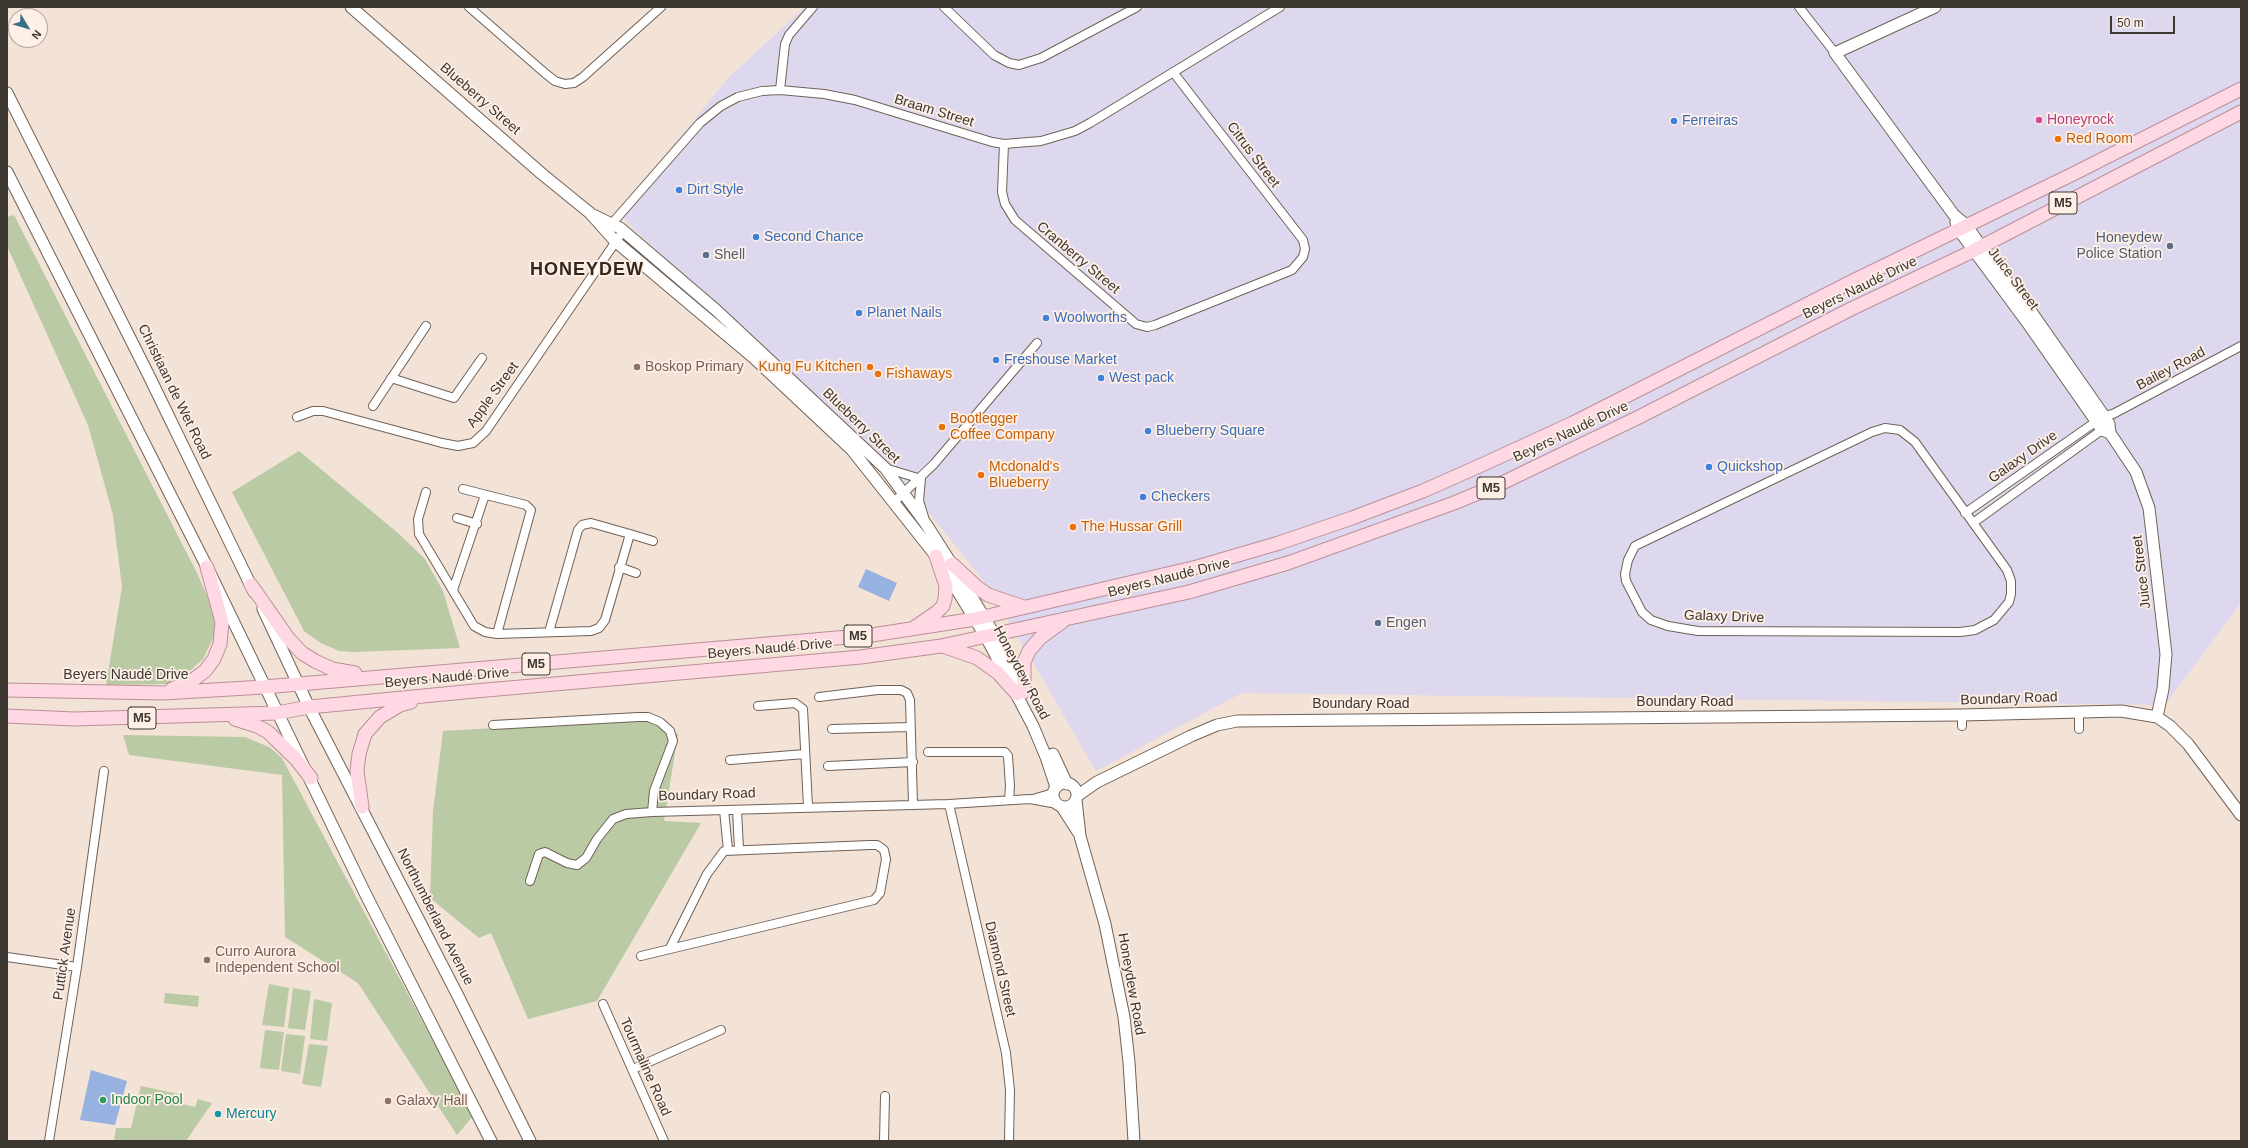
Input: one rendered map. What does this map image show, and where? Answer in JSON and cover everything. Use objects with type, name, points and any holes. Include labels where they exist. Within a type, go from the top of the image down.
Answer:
[{"type":"main road","name":"Beyers Naudé Drive","points":[[7,690],[163,693],[264,687],[298,682],[758,645],[908,631],[1026,608],[1197,567],[1279,543],[1423,491],[1573,423],[1855,280],[2241,89]]},
{"type":"main road","name":"Beyers Naudé Drive","points":[[7,716],[74,720],[277,713],[309,707],[780,665],[941,646],[1189,592],[1288,563],[1454,503],[1500,484],[1637,418],[1852,309],[1977,248],[2241,112]]},
{"type":"main road","points":[[908,631],[932,616],[943,606],[946,586],[936,556]]},
{"type":"main road","points":[[952,564],[977,587],[988,594],[1026,608]]},
{"type":"main road","points":[[163,693],[193,680],[205,671],[214,659],[220,644],[222,622],[207,567]]},
{"type":"main road","points":[[251,585],[288,638],[302,653],[315,662],[332,669],[382,676]]},
{"type":"main road","points":[[1021,693],[1029,651],[1040,638],[1067,618]]},
{"type":"main road","points":[[941,646],[977,658],[998,673],[1021,693]]},
{"type":"main road","points":[[362,807],[357,771],[359,754],[365,734],[380,717],[400,705],[430,696]]},
{"type":"main road","points":[[221,716],[244,721],[268,732],[295,758],[310,778]]},
{"type":"street","name":"Blueberry Street","points":[[351,7],[542,174],[590,213],[605,232],[615,241],[676,290],[803,402],[852,450],[936,556],[979,618]]},
{"type":"street","points":[[469,7],[546,74],[555,81],[565,84],[574,83],[584,77],[661,7]]},
{"type":"street","points":[[780,90],[785,44],[788,35],[814,7]]},
{"type":"street","points":[[944,7],[994,54],[1009,63],[1019,65],[1041,58],[1125,10],[1137,7]]},
{"type":"street","name":"Braam Street","points":[[605,232],[700,123],[721,106],[738,98],[762,91],[780,90],[824,94],[855,100],[1004,144],[1041,141],[1075,131],[1280,7]]},
{"type":"street","name":"Juice Street","points":[[1799,7],[1835,53],[1954,215],[2029,324],[2106,423],[2136,472],[2149,508],[2166,654],[2164,683],[2157,717]]},
{"type":"street","points":[[1835,53],[1935,7]]},
{"type":"street","name":"Citrus Street","points":[[1173,72],[1303,240],[1305,249],[1303,257]]},
{"type":"street","name":"Christiaan de Wet Road","points":[[7,93],[150,378],[309,707]]},
{"type":"street","name":"Cranberry Street","points":[[1004,144],[1002,192],[1005,204],[1015,220],[1136,324],[1142,326],[1155,325],[1292,270],[1303,257]]},
{"type":"street","points":[[7,172],[207,567],[366,895],[491,1141]]},
{"type":"street","name":"Blueberry Street","points":[[590,213],[612,223],[623,231],[716,310],[885,468],[926,524],[952,564],[979,618]]},
{"type":"street","name":"Apple Street","points":[[297,417],[313,411],[323,411],[451,445],[473,443],[486,430],[623,231]]},
{"type":"street","points":[[373,406],[426,326]]},
{"type":"street","points":[[894,502],[921,479],[1037,343]]},
{"type":"street","name":"Bailey Road","points":[[2106,423],[2241,346]]},
{"type":"street","points":[[391,378],[454,398],[482,358]]},
{"type":"street","name":"Galaxy Drive","points":[[1965,513],[2106,423]]},
{"type":"street","name":"Galaxy Drive","points":[[1973,523],[2106,423]]},
{"type":"street","name":"Galaxy Drive","points":[[1885,428],[1900,430],[1915,442],[1973,523],[2007,570],[2011,581],[2011,594],[2004,610],[1994,620],[1975,630],[1944,632],[1684,630],[1652,620],[1644,614],[1626,581],[1628,560],[1632,551],[1639,543],[1872,432],[1885,428]]},
{"type":"street","points":[[885,468],[921,479]]},
{"type":"street","points":[[921,479],[919,502],[926,524]]},
{"type":"street","points":[[463,489],[485,496],[526,505],[531,510],[497,634]]},
{"type":"street","points":[[426,492],[418,519],[419,534],[474,626],[485,632],[497,634],[592,631],[600,628],[605,620],[619,567],[630,534]]},
{"type":"street","points":[[453,590],[477,524],[485,496]]},
{"type":"street","points":[[457,518],[477,524]]},
{"type":"street","points":[[548,632],[578,530],[582,525],[592,523],[653,541]]},
{"type":"street","points":[[619,567],[636,573]]},
{"type":"street","name":"Honeydew Road","points":[[979,618],[990,635],[1068,784]]},
{"type":"street","points":[[819,696],[901,690],[907,693],[910,700],[910,726],[913,762],[913,804]]},
{"type":"street","name":"Honeydew Road","points":[[1021,693],[1046,757],[1055,790]]},
{"type":"street","points":[[758,706],[795,703],[803,709],[808,807]]},
{"type":"street","name":"Northumberland Avenue","points":[[309,707],[362,807],[530,1141]]},
{"type":"street","name":"Boundary Road","points":[[1076,798],[1097,782],[1198,733],[1216,725],[1237,720],[1962,721],[2079,712],[2121,711],[2157,717],[2170,726],[2188,744],[2241,815]]},
{"type":"street","points":[[2079,712],[2079,729]]},
{"type":"street","name":"Boundary Road","points":[[494,725],[638,717],[648,717],[660,722],[670,731],[673,741],[654,791],[652,812],[949,804],[1030,799],[1060,805]]},
{"type":"street","points":[[832,729],[910,726]]},
{"type":"street","points":[[928,752],[1005,752],[1008,756],[1010,786],[1008,800]]},
{"type":"street","points":[[730,760],[805,754]]},
{"type":"street","points":[[828,766],[913,762]]},
{"type":"street","name":"Puttick Avenue","points":[[49,1141],[77,967],[104,771]]},
{"type":"street","name":"Boundary Road","points":[[1068,784],[1097,782]]},
{"type":"street","points":[[1068,784],[1075,789],[1076,798],[1070,806],[1060,805],[1055,790],[1068,784]]},
{"type":"street","name":"Boundary Road","points":[[1030,799],[1055,790]]},
{"type":"street","name":"Honeydew Road","points":[[1076,798],[1080,836],[1105,924],[1124,1017],[1129,1062],[1134,1141]]},
{"type":"street","name":"Diamond Street","points":[[949,804],[1006,1054],[1010,1090],[1009,1141]]},
{"type":"street","name":"Honeydew Road","points":[[1060,805],[1080,836]]},
{"type":"street","points":[[724,810],[728,850]]},
{"type":"street","points":[[737,810],[739,849]]},
{"type":"street","points":[[530,881],[539,854],[545,852],[567,863],[577,865],[586,858],[601,833],[613,819],[626,814],[652,812]]},
{"type":"street","points":[[641,956],[877,899],[880,893],[886,859],[884,850],[877,845],[728,850],[720,855],[707,874],[670,948]]},
{"type":"street","points":[[7,957],[77,967]]},
{"type":"street","name":"Tourmaline Road","points":[[603,1004],[664,1141]]},
{"type":"street","points":[[633,1069],[721,1030]]},
{"type":"street","points":[[884,1141],[885,1096]]},
{"type":"shaded area","points":[[805,7],[2241,7],[2241,603],[2165,705],[1242,693],[1096,771],[990,589],[913,493],[883,460],[716,310],[618,213],[729,77]]},
{"type":"green space","points":[[14,215],[198,575],[212,608],[216,632],[203,659],[191,670],[169,684],[106,685],[122,587],[113,515],[88,425],[7,246],[7,217]]},
{"type":"green space","points":[[299,451],[398,533],[425,559],[443,591],[460,648],[353,652],[339,651],[321,643],[304,631],[232,492]]},
{"type":"green space","points":[[646,719],[678,734],[664,821],[701,823],[597,1001],[528,1019],[491,933],[479,938],[430,898],[433,811],[443,731]]},
{"type":"green space","points":[[123,735],[245,737],[269,747],[282,758],[473,1116],[457,1135],[358,983],[285,937],[282,775],[129,755]]},
{"type":"green space","points":[[269,984],[289,988],[284,1027],[262,1025]]},
{"type":"green space","points":[[293,988],[311,991],[305,1030],[288,1028]]},
{"type":"green space","points":[[165,993],[199,996],[198,1007],[164,1003]]},
{"type":"green space","points":[[314,999],[332,1003],[327,1041],[310,1039]]},
{"type":"green space","points":[[265,1030],[284,1032],[279,1070],[260,1068]]},
{"type":"green space","points":[[286,1034],[305,1036],[300,1074],[281,1071]]},
{"type":"green space","points":[[309,1044],[328,1046],[321,1087],[302,1084]]},
{"type":"green space","points":[[141,1086],[179,1094],[179,1103],[195,1107],[198,1099],[212,1103],[186,1141],[114,1141],[116,1128],[131,1128]]},
{"type":"water","points":[[866,569],[897,583],[889,601],[858,587]]},
{"type":"water","name":"Indoor Pool","points":[[91,1070],[127,1081],[115,1125],[80,1120]]},
{"type":"place","name":"Honeyrock","points":[[2039,120]]},
{"type":"place","name":"Ferreiras","points":[[1674,121]]},
{"type":"place","name":"Red Room","points":[[2058,139]]},
{"type":"place","name":"Dirt Style","points":[[679,190]]},
{"type":"place","name":"Second Chance","points":[[756,237]]},
{"type":"place","name":"Honeydew Police Station","points":[[2170,246]]},
{"type":"place","name":"Shell","points":[[706,255]]},
{"type":"place","name":"Planet Nails","points":[[859,313]]},
{"type":"place","name":"Woolworths","points":[[1046,318]]},
{"type":"place","name":"Freshouse Market","points":[[996,360]]},
{"type":"place","name":"Boskop Primary","points":[[637,367]]},
{"type":"place","name":"Kung Fu Kitchen","points":[[870,367]]},
{"type":"place","name":"Fishaways","points":[[878,374]]},
{"type":"place","name":"West pack","points":[[1101,378]]},
{"type":"place","name":"Bootlegger Coffee Company","points":[[942,427]]},
{"type":"place","name":"Blueberry Square","points":[[1148,431]]},
{"type":"place","name":"Quickshop","points":[[1709,467]]},
{"type":"place","name":"Mcdonald's Blueberry","points":[[981,475]]},
{"type":"place","name":"Checkers","points":[[1143,497]]},
{"type":"place","name":"The Hussar Grill","points":[[1073,527]]},
{"type":"place","name":"Engen","points":[[1378,623]]},
{"type":"place","name":"Curro Aurora Independent School","points":[[207,960]]},
{"type":"place","name":"Indoor Pool","points":[[103,1100]]},
{"type":"place","name":"Galaxy Hall","points":[[388,1101]]},
{"type":"place","name":"Mercury","points":[[218,1114]]},
{"type":"district","name":"HONEYDEW","points":[[587,270]]}]
